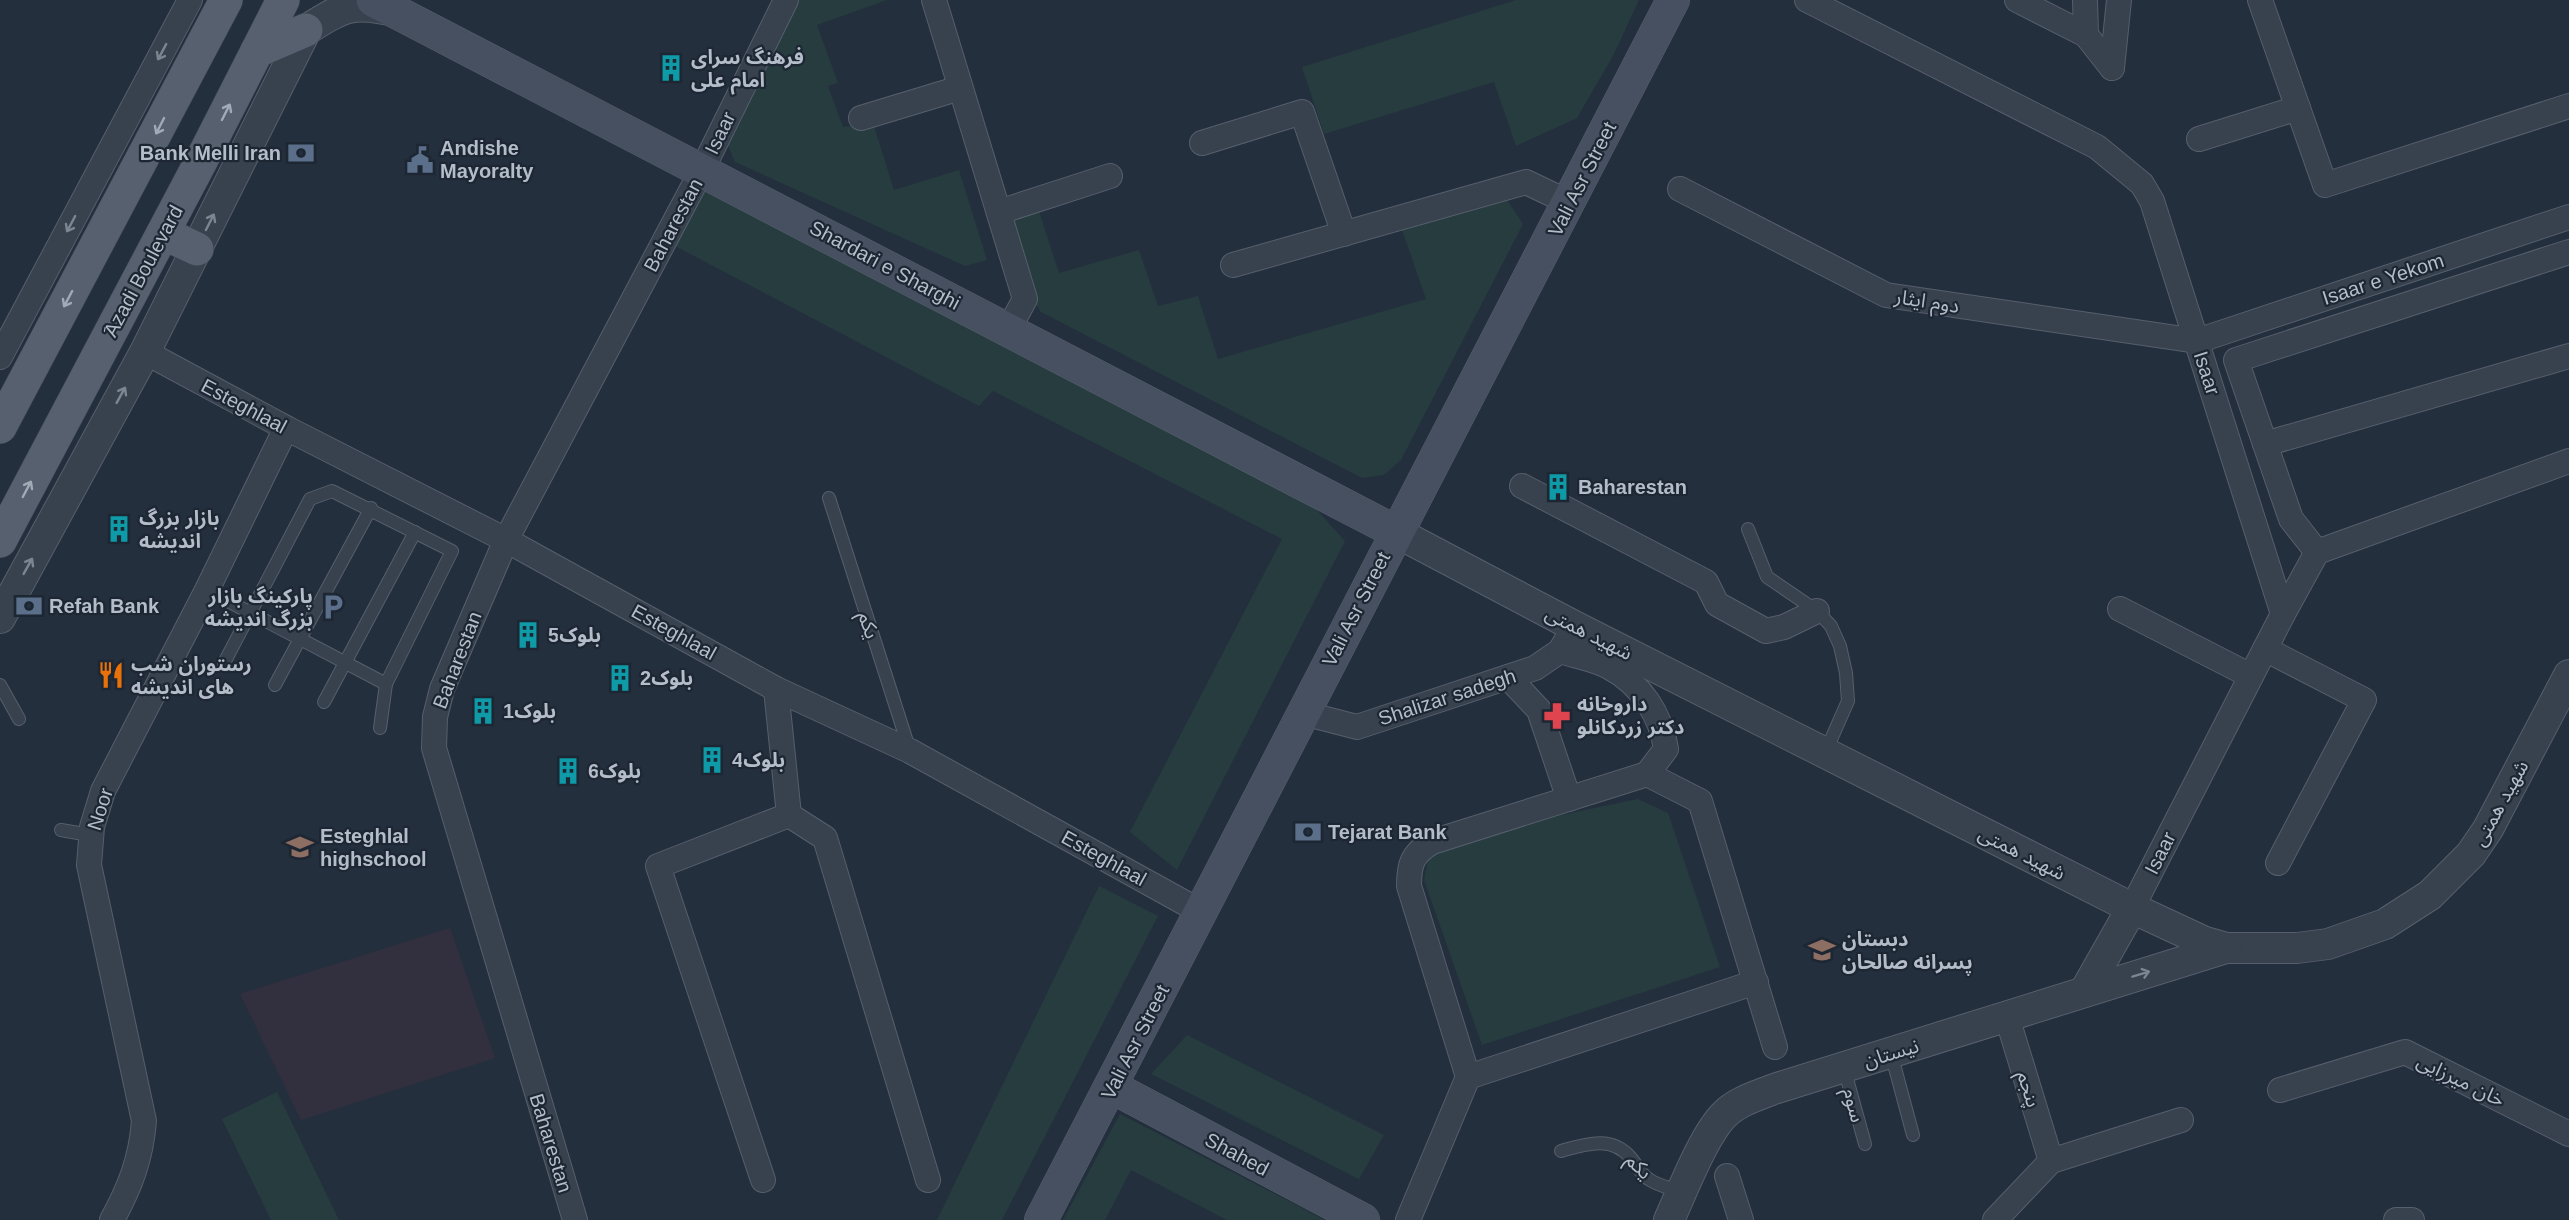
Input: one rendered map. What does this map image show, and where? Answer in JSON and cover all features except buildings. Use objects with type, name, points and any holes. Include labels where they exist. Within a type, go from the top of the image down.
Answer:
[{"type":"main road","points":[[0,427],[226,0]]},
{"type":"main road","name":"َAzadi Boulevard","points":[[0,541],[283,0]]},
{"type":"main road","name":"Vali Asr Street","points":[[1041,1220],[1203,913],[1396,532],[1570,204],[1673,0]]},
{"type":"main road","name":"Shardari e Sharghi","points":[[387,4],[1396,532]]},
{"type":"main road","points":[[257,51],[306,30]]},
{"type":"main road","points":[[163,233],[197,249]]},
{"type":"main road","name":"Shahed","points":[[1112,1087],[1363,1220]]},
{"type":"street","points":[[0,357],[190,0]]},
{"type":"street","name":"Isaar","points":[[702,170],[786,0]]},
{"type":"street","points":[[934,0],[1025,298],[1008,330]]},
{"type":"street","name":"Isaar","points":[[1807,0],[2097,147],[2112,157],[2142,184],[2152,201],[2283,614],[2132,908]]},
{"type":"street","points":[[2018,0],[2086,35],[2112,68],[2111,3]]},
{"type":"street","points":[[2085,0],[2086,35]]},
{"type":"street","points":[[2260,0],[2325,185],[2569,106]]},
{"type":"street","points":[[0,618],[145,352],[306,30],[351,6],[387,4]]},
{"type":"street","points":[[861,118],[960,88]]},
{"type":"street","points":[[2199,139],[2298,108]]},
{"type":"street","points":[[1202,143],[1302,112],[1344,234]]},
{"type":"street","name":"Baharestan","points":[[575,1220],[434,748],[435,717],[442,689],[506,540],[702,170]]},
{"type":"street","points":[[999,212],[1110,176]]},
{"type":"street","points":[[1233,266],[1526,182],[1570,204]]},
{"type":"street","name":"دوم ایثار","points":[[1680,189],[1886,295],[2197,341]]},
{"type":"street","name":"Isaar e Yekom","points":[[2197,341],[2569,217]]},
{"type":"street","points":[[2317,552],[2290,519],[2236,360],[2569,252]]},
{"type":"street","name":"Esteghlaal","points":[[145,352],[286,428],[506,540],[776,689],[910,751],[1203,913]]},
{"type":"street","points":[[2265,444],[2569,356]]},
{"type":"street","name":"Noor","points":[[112,1220],[131,1184],[142,1151],[144,1121],[89,865],[92,827],[104,791],[207,590],[286,428]]},
{"type":"street","points":[[2283,614],[2317,552],[2569,461]]},
{"type":"street","points":[[1522,486],[1706,582],[1717,604],[1766,631],[1784,627],[1817,611]]},
{"type":"street","name":"شهید همتی","points":[[1396,532],[1567,639],[1825,753],[2132,908],[2205,942],[2226,948],[2296,948],[2328,944],[2385,924],[2430,895],[2471,854],[2488,829],[2569,675]]},
{"type":"street","points":[[2120,609],[2251,676]]},
{"type":"street","points":[[1408,1220],[1468,1077],[1409,886],[1409,867],[1416,851],[1432,842],[1647,774],[1666,749],[1663,727],[1639,690],[1609,666],[1567,639]]},
{"type":"street","name":"Shalizar sadegh","points":[[1303,713],[1357,727],[1535,668],[1567,639]]},
{"type":"street","points":[[2265,649],[2364,700],[2278,864]]},
{"type":"street","points":[[1508,677],[1539,710],[1569,799]]},
{"type":"street","points":[[776,689],[789,815]]},
{"type":"street","points":[[1647,774],[1700,801],[1775,1047]]},
{"type":"street","points":[[763,1180],[658,866],[789,815]]},
{"type":"street","points":[[789,815],[825,838],[928,1180]]},
{"type":"street","points":[[2085,991],[2132,908]]},
{"type":"street","name":"نيستان","points":[[1669,1220],[1713,1130],[1732,1108],[1774,1089],[2226,948]]},
{"type":"street","points":[[1468,1077],[1756,982]]},
{"type":"street","name":"پنجم","points":[[2007,1017],[2051,1161]]},
{"type":"street","name":"خان میرزایی","points":[[2280,1090],[2405,1053],[2569,1134]]},
{"type":"street","points":[[1995,1220],[2051,1161],[2181,1120]]},
{"type":"street","points":[[1727,1176],[1741,1220]]},
{"type":"street","points":[[2396,1220],[2412,1220]]},
{"type":"lane","points":[[224,663],[310,499],[332,491],[371,508],[452,551],[386,684],[380,728]]},
{"type":"lane","name":"یکم","points":[[829,498],[910,751]]},
{"type":"lane","points":[[275,685],[371,508]]},
{"type":"lane","points":[[1748,529],[1767,577],[1817,611],[1831,626],[1840,646],[1846,673],[1848,701],[1825,753]]},
{"type":"lane","points":[[324,702],[415,532]]},
{"type":"lane","points":[[207,590],[386,684]]},
{"type":"lane","points":[[0,685],[20,719]]},
{"type":"lane","points":[[61,830],[84,834],[90,845]]},
{"type":"lane","points":[[1891,1053],[1913,1135]]},
{"type":"lane","name":"سوم","points":[[1844,1067],[1865,1144]]},
{"type":"lane","name":"یکم","points":[[1561,1151],[1592,1142],[1604,1142],[1618,1147],[1629,1155],[1648,1180],[1682,1192]]},
{"type":"shaded area","points":[[450,928],[495,1058],[301,1120],[240,994]]},
{"type":"green space","points":[[799,0],[887,0],[817,25],[838,83],[828,86],[843,127],[873,123],[894,190],[959,170],[987,260],[965,266],[735,162],[728,146]]},
{"type":"green space","points":[[1516,0],[1639,0],[1614,54],[1577,118],[1516,146],[1494,82],[1324,134],[1302,67]]},
{"type":"green space","points":[[712,186],[1306,498],[1345,541],[1177,870],[1130,832],[1282,539],[993,391],[979,406],[675,246],[696,201]]},
{"type":"green space","points":[[1506,198],[1523,224],[1401,460],[1384,475],[1362,478],[1041,312],[1033,300],[1008,215],[1038,208],[1059,273],[1139,250],[1158,306],[1198,296],[1218,359],[1426,299],[1401,227]]},
{"type":"green space","points":[[1638,799],[1668,813],[1720,967],[1482,1045],[1424,880],[1432,842]]},
{"type":"green space","points":[[1099,886],[1158,916],[1002,1220],[937,1220]]},
{"type":"green space","points":[[1187,1035],[1384,1135],[1359,1179],[1151,1074]]},
{"type":"green space","points":[[277,1092],[339,1220],[271,1220],[222,1119]]},
{"type":"green space","points":[[1120,1114],[1325,1220],[1227,1220],[1131,1170],[1105,1220],[1063,1220]]},
{"type":"place","name":"فرهنگ سرای امام علی","points":[[671,68]]},
{"type":"place","name":"Bank Melli Iran","points":[[301,153]]},
{"type":"place","name":"Andishe Mayoralty","points":[[420,160]]},
{"type":"place","name":"Baharestan","points":[[1558,487]]},
{"type":"place","name":"بازار بزرگ اندیشه","points":[[119,529]]},
{"type":"place","name":"Refah Bank","points":[[29,606]]},
{"type":"place","name":"پارکینگ بازار بزرگ اندیشه","points":[[333,607]]},
{"type":"place","name":"بلوک5","points":[[528,635]]},
{"type":"place","name":"رستوران شب های اندیشه","points":[[111,675]]},
{"type":"place","name":"بلوک2","points":[[620,678]]},
{"type":"place","name":"بلوک1","points":[[483,711]]},
{"type":"place","name":"داروخانه دکتر زردکانلو","points":[[1557,716]]},
{"type":"place","name":"بلوک4","points":[[712,760]]},
{"type":"place","name":"بلوک6","points":[[568,771]]},
{"type":"place","name":"Tejarat Bank","points":[[1308,832]]},
{"type":"place","name":"Esteghlal highschool","points":[[300,847]]},
{"type":"place","name":"دبستان پسرانه صالحان","points":[[1822,950]]}]
